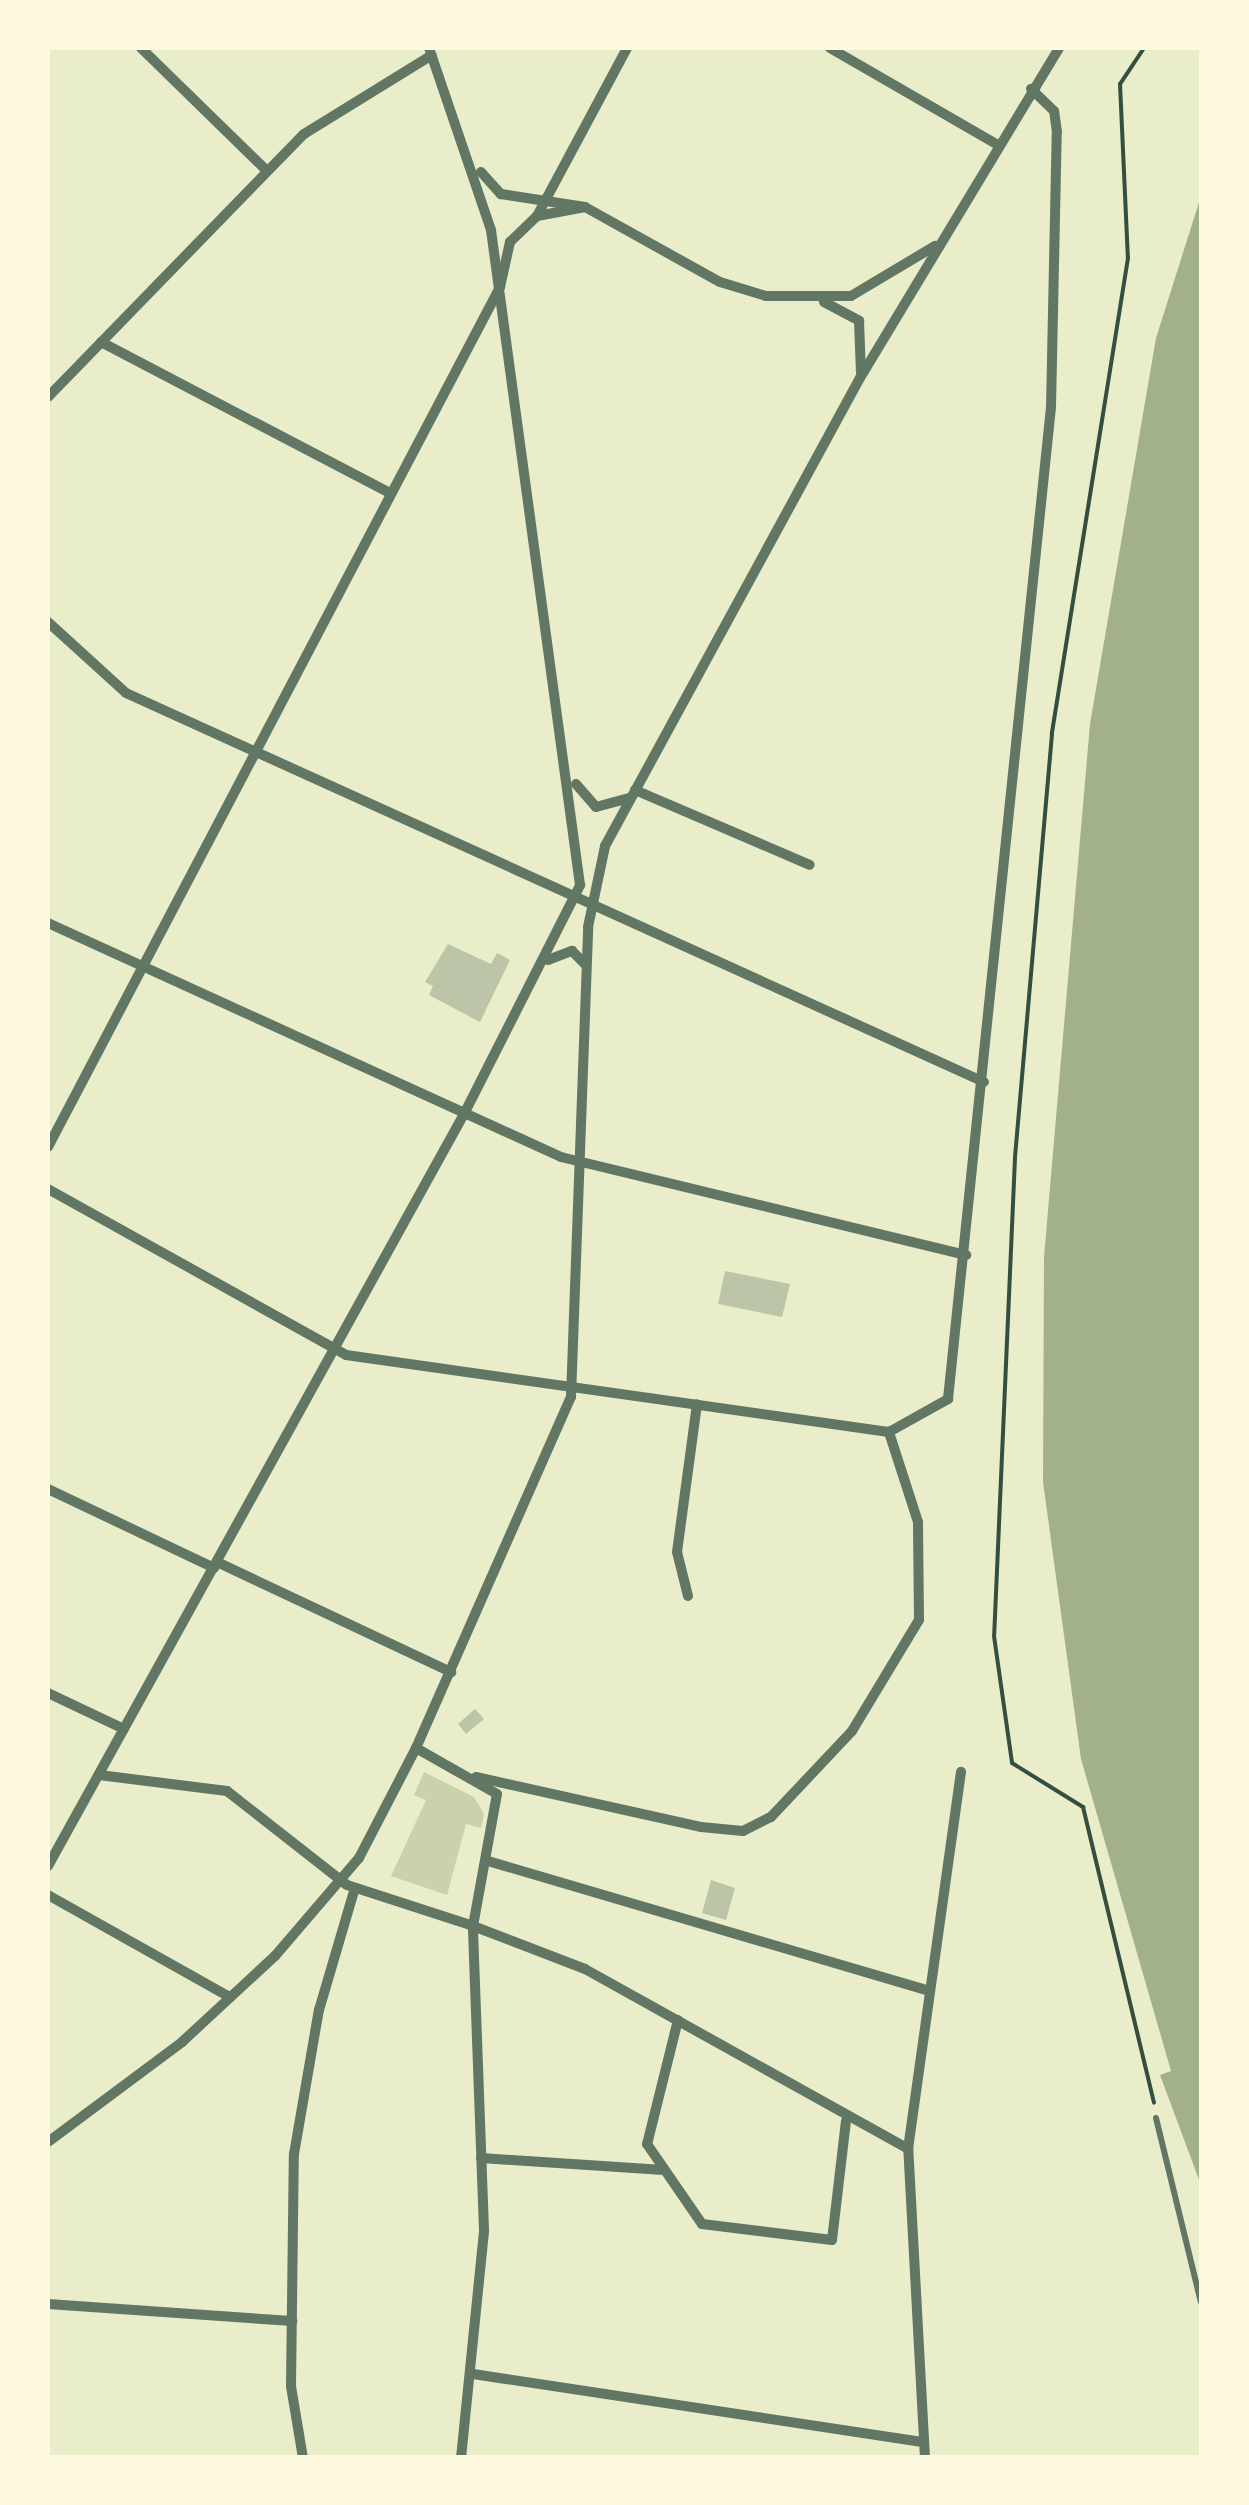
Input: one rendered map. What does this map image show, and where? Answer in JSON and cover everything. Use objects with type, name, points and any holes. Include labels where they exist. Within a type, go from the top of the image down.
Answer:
[{"type":"street","points":[[141,48],[267,171]]},
{"type":"street","points":[[48,1147],[500,287],[510,242],[538,216],[627,48]]},
{"type":"street","points":[[830,48],[996,144]]},
{"type":"street","points":[[48,2142],[230,1997],[340,1881],[416,1748],[559,1440],[573,1388],[590,900],[634,793],[860,378],[996,144],[1059,48]]},
{"type":"street","points":[[48,398],[267,171],[353,96],[431,51],[468,147],[500,287],[566,744],[577,896],[464,1114],[48,1866]]},
{"type":"street","points":[[48,1189],[333,1348],[573,1388],[889,1432],[950,1396],[984,1082],[1055,321],[1058,132],[1050,105],[1031,89]]},
{"type":"street","points":[[468,147],[495,190],[585,208],[720,282],[812,300],[859,322],[860,378]]},
{"type":"street","points":[[538,216],[585,208]]},
{"type":"street","points":[[812,300],[876,287],[940,242]]},
{"type":"street","points":[[101,342],[390,494]]},
{"type":"street","points":[[48,622],[117,688],[984,1082]]},
{"type":"street","points":[[566,744],[586,803],[610,807],[634,793]]},
{"type":"street","points":[[634,793],[810,865]]},
{"type":"street","points":[[48,924],[581,1164],[966,1255]]},
{"type":"street","points":[[544,965],[564,950],[586,966]]},
{"type":"street","points":[[688,1596],[677,1552],[697,1404]]},
{"type":"street","points":[[416,1748],[476,1777],[701,1827],[743,1831],[771,1818],[852,1731],[918,1620],[918,1522],[889,1432]]},
{"type":"street","points":[[48,1488],[451,1672]]},
{"type":"street","points":[[48,1693],[124,1729]]},
{"type":"street","points":[[925,2458],[908,2149],[961,1772]]},
{"type":"street","points":[[99,1775],[226,1792],[340,1881],[562,1957],[678,2020],[846,2121],[908,2149]]},
{"type":"street","points":[[461,2458],[473,2374],[481,2158],[474,1926],[500,1803],[476,1777]]},
{"type":"street","points":[[488,1861],[929,1991]]},
{"type":"street","points":[[304,2458],[292,2411],[297,2126],[355,1888]]},
{"type":"street","points":[[48,1894],[230,1997]]},
{"type":"street","points":[[678,2020],[646,2129],[660,2170],[702,2224],[821,2244],[832,2240],[846,2121]]},
{"type":"street","points":[[481,2158],[660,2170]]},
{"type":"street","points":[[48,2304],[292,2321]]},
{"type":"street","points":[[473,2374],[924,2442]]},
{"type":"lane","points":[[1156,2118],[1200,2302]]},
{"type":"path","points":[[1144,48],[1120,84],[1128,258],[1052,734],[1014,1158],[994,1636],[1012,1762],[1068,1790],[1082,1807],[1146,2040],[1156,2118]]},
{"type":"shaded area","points":[[1201,196],[1201,2185],[1160,2075],[1171,2071],[1081,1759],[1043,1482],[1044,1257],[1090,724],[1156,338]]},
{"type":"shaded area","points":[[424,1772],[474,1797],[484,1814],[481,1828],[466,1824],[447,1895],[391,1876],[426,1800],[414,1795]]},
{"type":"building","points":[[448,944],[491,964],[497,953],[510,960],[480,1022],[429,995],[433,986],[425,982]]},
{"type":"building","points":[[725,1271],[790,1284],[782,1317],[718,1304]]},
{"type":"building","points":[[475,1709],[484,1719],[466,1734],[458,1724]]},
{"type":"building","points":[[711,1880],[735,1888],[726,1920],[702,1913]]}]
